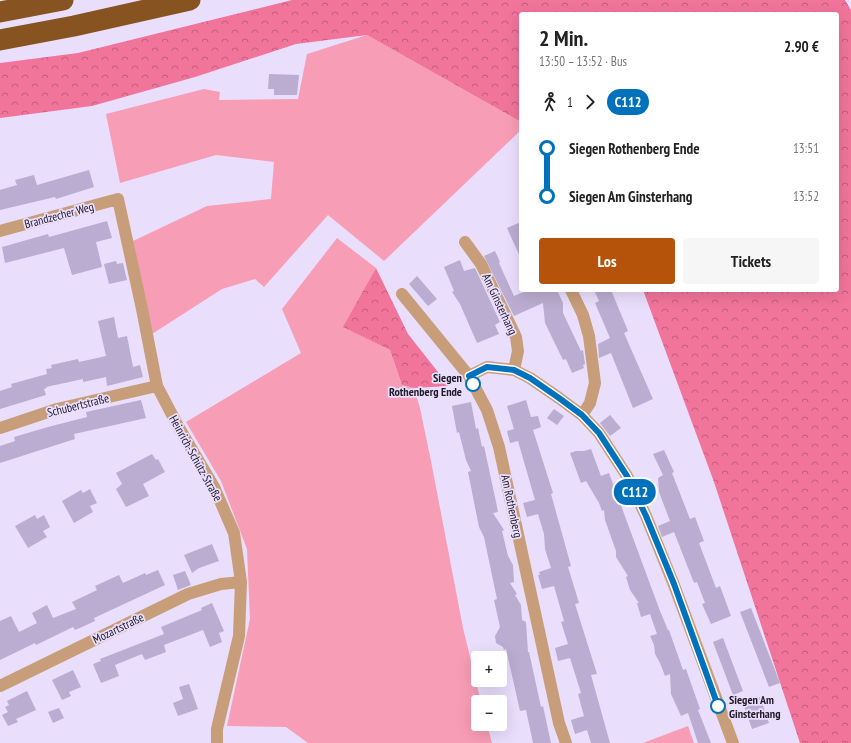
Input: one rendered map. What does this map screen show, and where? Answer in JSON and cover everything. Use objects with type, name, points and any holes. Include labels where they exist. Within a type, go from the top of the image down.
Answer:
[{"type":"highway","points":[[0,12],[63,0]]},
{"type":"highway","points":[[0,40],[74,26],[190,0]]},
{"type":"street","name":"Brandzecher Weg","points":[[0,231],[118,199]]},
{"type":"street","name":"Heinrich-Schütz-Straße","points":[[118,199],[157,386],[178,426],[214,487],[234,533],[241,582],[239,636],[217,729],[217,743]]},
{"type":"street","name":"Am Ginsterhang","points":[[465,242],[481,264],[516,337],[518,351],[514,370]]},
{"type":"street","points":[[572,292],[583,315],[589,336],[595,383],[590,403],[582,415]]},
{"type":"street","name":"Am Rothenberg","points":[[402,294],[469,376],[487,410],[499,447],[559,723],[566,743]]},
{"type":"street","points":[[469,376],[487,367],[514,370],[530,378],[582,415],[599,433],[627,476],[646,516],[674,584],[733,743]]},
{"type":"street","name":"Schubertstraße","points":[[0,428],[57,409],[157,386]]},
{"type":"street","name":"Mozartstraße","points":[[0,686],[188,594],[222,584],[241,582]]},
{"type":"shaded area","points":[[367,35],[519,121],[519,132],[384,261],[328,215],[264,287],[255,279],[222,289],[152,334],[133,241],[207,206],[271,199],[274,162],[216,155],[120,183],[106,114],[204,89],[220,92],[219,100],[298,99],[307,54]]},
{"type":"shaded area","points":[[337,238],[376,268],[344,327],[390,350],[402,385],[414,388],[420,408],[463,628],[471,661],[471,687],[477,687],[479,695],[471,695],[471,731],[489,731],[492,743],[308,743],[286,727],[227,726],[250,619],[247,549],[221,481],[186,422],[301,353],[282,309]]},
{"type":"shaded area","points":[[688,726],[694,743],[643,743]]},
{"type":"green space","points":[[292,0],[845,0],[851,10],[851,743],[800,743],[714,482],[644,292],[839,292],[839,12],[519,12],[519,121],[367,35],[296,44],[195,77],[92,106],[0,118],[0,63],[78,53]]},
{"type":"green space","points":[[376,268],[408,334],[449,386],[414,388],[402,385],[390,350],[343,327]]},
{"type":"building","points":[[269,74],[299,75],[297,95],[274,95],[274,89],[268,89]]},
{"type":"building","points":[[89,170],[94,187],[56,199],[55,197],[0,210],[0,190],[17,185],[15,180],[34,175],[37,185]]},
{"type":"building","points":[[107,221],[112,238],[96,242],[102,267],[72,275],[64,248],[5,263],[2,247],[48,234],[49,237]]},
{"type":"building","points":[[519,223],[519,255],[507,228]]},
{"type":"building","points":[[495,251],[514,296],[523,292],[558,292],[563,303],[563,313],[581,351],[583,350],[585,364],[583,365],[584,368],[572,373],[566,359],[563,360],[545,323],[543,303],[514,316],[484,256]]},
{"type":"building","points":[[460,260],[464,271],[475,268],[500,322],[495,325],[499,334],[477,343],[460,304],[452,292],[454,291],[444,267]]},
{"type":"building","points":[[116,261],[117,264],[123,263],[127,280],[109,284],[104,264]]},
{"type":"building","points":[[417,276],[437,299],[428,306],[409,284]]},
{"type":"building","points":[[595,292],[612,292],[628,331],[624,333],[653,399],[633,408],[611,353],[599,358],[598,344],[610,338],[595,303],[599,301]]},
{"type":"building","points":[[114,317],[118,338],[127,336],[133,367],[140,365],[143,377],[107,386],[106,377],[83,382],[83,379],[46,387],[47,388],[44,389],[46,395],[0,409],[0,391],[12,387],[11,384],[47,374],[46,369],[52,368],[51,365],[78,359],[79,362],[106,356],[98,321]]},
{"type":"building","points":[[141,400],[146,418],[74,434],[75,439],[0,463],[0,446],[15,441],[14,437],[87,417],[86,412]]},
{"type":"building","points":[[526,400],[531,417],[538,416],[541,427],[533,430],[553,493],[551,494],[571,566],[568,567],[579,603],[575,604],[597,674],[591,675],[610,743],[591,743],[587,730],[575,734],[571,720],[584,716],[578,694],[581,693],[570,658],[558,661],[555,648],[568,644],[561,622],[564,621],[554,586],[542,589],[538,575],[540,575],[539,572],[551,568],[545,549],[544,534],[538,514],[527,517],[523,503],[535,500],[518,441],[510,443],[507,431],[514,429],[507,406]]},
{"type":"building","points":[[471,402],[476,429],[478,428],[482,447],[484,446],[498,512],[493,513],[504,530],[502,531],[508,556],[513,565],[514,582],[510,583],[517,594],[515,595],[521,605],[522,620],[526,622],[528,652],[541,707],[543,706],[551,743],[533,743],[526,710],[520,711],[507,651],[496,643],[495,636],[500,627],[494,600],[497,599],[484,537],[479,527],[468,472],[471,471],[466,460],[459,432],[457,433],[452,406]]},
{"type":"building","points":[[554,409],[564,416],[557,425],[547,418]]},
{"type":"building","points":[[610,415],[621,428],[610,436],[600,423]]},
{"type":"building","points":[[591,449],[601,476],[609,473],[683,670],[686,669],[700,709],[698,710],[711,743],[698,743],[688,713],[681,716],[671,694],[670,674],[665,676],[655,654],[654,645],[650,636],[657,634],[650,614],[641,617],[637,603],[639,603],[630,590],[626,577],[628,576],[616,557],[616,551],[605,520],[604,510],[602,511],[586,481],[581,483],[570,453]]},
{"type":"building","points":[[664,450],[674,472],[672,473],[690,519],[695,517],[704,541],[699,543],[716,588],[720,586],[731,616],[711,624],[702,604],[705,603],[697,582],[694,583],[674,532],[662,537],[658,526],[670,521],[659,492],[658,478],[663,475],[653,454]]},
{"type":"building","points":[[152,454],[156,460],[158,459],[165,472],[143,484],[149,496],[126,507],[116,489],[122,484],[116,473]]},
{"type":"building","points":[[90,489],[97,503],[90,506],[93,512],[74,523],[62,501],[81,490],[83,493]]},
{"type":"building","points":[[35,515],[37,519],[44,515],[50,527],[43,531],[47,537],[28,548],[15,526]]},
{"type":"building","points":[[212,544],[219,561],[199,568],[192,573],[184,555]]},
{"type":"building","points":[[158,570],[165,585],[94,618],[95,621],[82,627],[75,630],[73,627],[0,660],[0,621],[11,616],[19,632],[37,623],[32,613],[47,605],[53,618],[76,609],[72,602],[97,590],[95,586],[119,575],[123,583],[145,573],[146,575]]},
{"type":"building","points":[[185,571],[191,585],[178,590],[173,575]]},
{"type":"building","points":[[212,603],[224,631],[219,633],[222,642],[210,647],[203,630],[164,645],[166,652],[145,660],[142,654],[115,665],[119,676],[101,683],[93,664],[101,661],[100,659],[164,634],[161,627],[202,610],[201,608]]},
{"type":"building","points":[[751,608],[780,683],[769,687],[740,612]]},
{"type":"building","points":[[723,638],[743,691],[733,695],[713,642]]},
{"type":"building","points":[[73,670],[81,687],[69,692],[71,696],[62,700],[52,680]]},
{"type":"building","points":[[189,684],[198,709],[178,716],[173,703],[183,699],[179,687]]},
{"type":"building","points":[[27,691],[36,710],[16,719],[18,722],[8,726],[2,715],[8,712],[5,707],[9,705],[7,701]]},
{"type":"building","points":[[760,697],[769,723],[752,729],[743,703]]},
{"type":"building","points":[[59,708],[64,718],[53,723],[48,712]]},
{"type":"bus line","name":"C112","points":[[473,384],[469,376],[487,367],[514,370],[530,378],[582,415],[599,433],[627,476],[646,516],[674,584],[718,706]]},
{"type":"place","name":"Siegen Rothenberg Ende","points":[[473,384]]},
{"type":"place","name":"Siegen Am Ginsterhang","points":[[718,706]]}]
